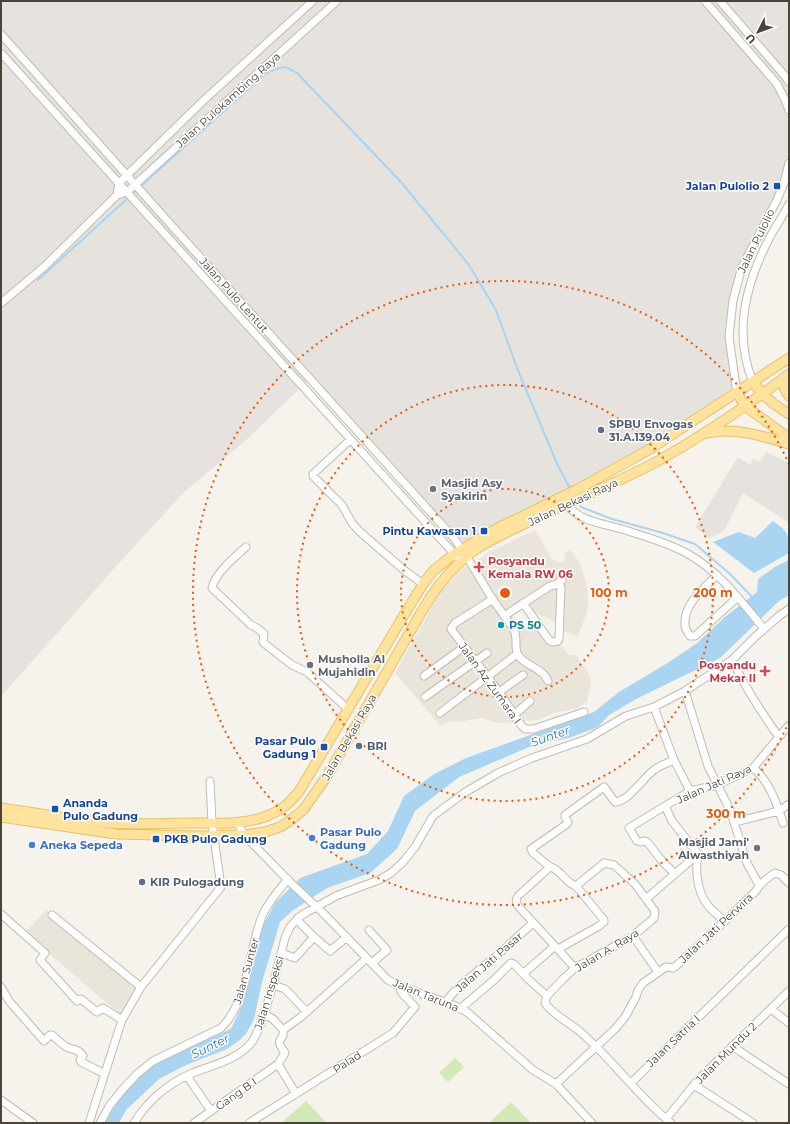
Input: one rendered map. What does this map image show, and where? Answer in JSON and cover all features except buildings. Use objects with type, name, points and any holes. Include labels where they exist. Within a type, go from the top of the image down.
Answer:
[{"type":"main road","name":"Jalan Bekasi Raya","points":[[1,817],[116,834],[214,836],[244,835],[265,832],[288,822],[304,809],[327,776],[425,606],[436,589],[463,557],[496,529],[567,502],[789,358]]},
{"type":"main road","name":"Jalan Bekasi Raya","points":[[583,492],[601,490],[658,461],[703,435],[786,376]]},
{"type":"main road","points":[[786,376],[785,390],[789,396]]},
{"type":"main road","points":[[753,382],[770,402],[789,414]]},
{"type":"main road","points":[[737,392],[745,406],[789,438]]},
{"type":"main road","points":[[703,435],[731,430],[789,444]]},
{"type":"main road","name":"Jalan Bekasi Raya","points":[[1,808],[108,823],[237,822],[255,820],[280,810],[287,805],[300,790],[423,584],[433,571],[463,557]]},
{"type":"street","name":"Jalan Pulokambing Raya","points":[[119,183],[204,100],[313,1]]},
{"type":"street","name":"Jalan Pulokambing Raya","points":[[1,302],[45,266],[117,195],[128,193],[337,1]]},
{"type":"street","points":[[704,1],[747,48],[777,84],[789,110]]},
{"type":"street","points":[[720,1],[786,76],[789,82]]},
{"type":"street","points":[[725,24],[734,16]]},
{"type":"street","name":"Jalan Pulo Lentut","points":[[1,34],[453,537],[463,557]]},
{"type":"street","points":[[747,48],[756,41]]},
{"type":"street","name":"Jalan Pulo Lentut","points":[[1,53],[350,440],[463,557]]},
{"type":"street","name":"Jalan Pulolio","points":[[737,392],[729,337],[730,316],[736,285],[742,267],[777,200],[784,183],[789,163]]},
{"type":"street","points":[[117,195],[119,183]]},
{"type":"street","name":"Jalan Pulolio","points":[[753,382],[748,371],[743,335],[746,297],[757,263],[789,204]]},
{"type":"street","points":[[759,232],[770,237]]},
{"type":"street","points":[[729,337],[743,335]]},
{"type":"street","points":[[350,440],[313,474],[314,476],[342,505],[352,523],[359,531],[404,570],[423,584]]},
{"type":"street","points":[[567,502],[574,513],[592,521],[668,544],[689,554],[717,575],[739,598],[763,628]]},
{"type":"street","points":[[246,547],[224,568],[212,586],[222,598],[251,625],[264,634],[263,642],[265,644],[292,665],[307,672],[349,710]]},
{"type":"street","points":[[463,557],[515,632],[517,654],[526,663],[533,666],[544,675],[548,681]]},
{"type":"street","points":[[717,575],[690,605],[686,615],[685,624],[690,636],[695,636],[739,598]]},
{"type":"street","points":[[504,616],[523,603],[550,586],[560,582],[559,639],[555,641],[550,640],[523,603]]},
{"type":"street","name":"Jalan Az Zumara I","points":[[493,599],[462,618],[451,627],[451,629],[500,692],[523,728],[527,730],[534,729],[584,712]]},
{"type":"street","name":"Jalan Inspeksi","points":[[134,1123],[140,1113],[166,1088],[187,1076],[232,1057],[245,1049],[255,1037],[264,1014],[285,938],[290,927],[315,905],[379,880],[391,873],[403,862],[415,847],[433,816],[450,802],[491,777],[532,758],[587,738],[626,716],[654,707],[685,691],[732,660],[763,628],[789,610]]},
{"type":"street","points":[[424,676],[464,647]]},
{"type":"street","points":[[425,697],[487,653]]},
{"type":"street","points":[[440,713],[517,654]]},
{"type":"street","points":[[732,660],[750,694],[779,737]]},
{"type":"street","points":[[500,692],[523,675]]},
{"type":"street","points":[[685,691],[708,766],[730,810],[747,864],[759,885]]},
{"type":"street","points":[[515,714],[530,700]]},
{"type":"street","points":[[654,707],[674,760],[690,792]]},
{"type":"street","name":"Jalan Jati Raya","points":[[698,854],[672,821],[665,806],[690,792],[717,785],[753,768],[789,725]]},
{"type":"street","points":[[524,973],[556,947],[599,926],[604,922],[604,920],[576,886],[571,885],[556,869],[533,853],[531,850],[532,847],[567,824],[568,822],[565,815],[603,787],[606,788],[615,802],[619,802],[654,770],[674,760]]},
{"type":"street","points":[[753,768],[766,782],[783,823]]},
{"type":"street","points":[[89,1123],[122,1020],[141,987],[221,887],[212,823],[210,782]]},
{"type":"street","points":[[735,822],[779,811],[789,804]]},
{"type":"street","points":[[665,806],[629,828],[637,841],[645,841],[648,843],[662,862],[674,873]]},
{"type":"street","name":"Jalan Taruna","points":[[237,822],[244,835],[347,937],[388,980],[400,986],[461,1008],[489,1030],[533,1070],[556,1084],[592,1123]]},
{"type":"street","points":[[576,886],[604,863],[608,863],[614,865],[635,884],[646,899],[671,878],[674,873],[698,854]]},
{"type":"street","points":[[698,854],[696,864],[697,878],[702,896],[711,909],[718,914],[724,922]]},
{"type":"street","points":[[550,866],[516,899],[519,907],[575,968]]},
{"type":"street","name":"Jalan Jati Perwira","points":[[556,1084],[615,1029],[625,1017],[643,983],[666,967],[673,968],[676,966],[724,922],[756,891],[759,885],[767,878],[775,873],[781,875],[789,883]]},
{"type":"street","name":"Jalan Sunter","points":[[100,1123],[110,1105],[123,1089],[137,1074],[153,1061],[221,1028],[228,1022],[233,1014],[246,978],[256,932],[263,914],[269,903],[290,882]]},
{"type":"street","name":"Jalan A. Raya","points":[[548,996],[562,979],[575,968],[633,936],[654,918],[655,911],[646,899]]},
{"type":"street","points":[[1,914],[45,953],[40,960],[77,1001],[81,999],[97,1012],[103,1008],[122,1020]]},
{"type":"street","points":[[52,915],[141,987]]},
{"type":"street","points":[[297,920],[330,952],[347,937]]},
{"type":"street","name":"Jalan Jati Pasar","points":[[446,1002],[466,980],[485,966],[533,923]]},
{"type":"street","name":"Jalan Satria I","points":[[631,1083],[789,929]]},
{"type":"street","points":[[296,1094],[278,1064],[285,1054],[279,1043],[283,1030],[307,1012],[329,990],[387,950],[369,930]]},
{"type":"street","points":[[633,936],[658,972]]},
{"type":"street","points":[[281,953],[295,958],[314,937]]},
{"type":"street","points":[[461,1008],[513,963],[548,996],[545,1003],[551,1010],[597,1047],[668,1121]]},
{"type":"street","points":[[273,985],[285,989],[307,1012]]},
{"type":"street","points":[[1,986],[9,1002],[44,1041],[52,1035],[69,1048],[74,1048],[82,1054],[83,1056],[80,1060],[81,1062],[105,1074]]},
{"type":"street","name":"Palad","points":[[249,1123],[393,1033],[415,1007],[401,992],[400,986]]},
{"type":"street","name":"Jalan Mundu 2","points":[[668,1121],[694,1084],[789,991]]},
{"type":"street","points":[[771,1009],[789,1023]]},
{"type":"street","points":[[264,1014],[273,1019],[283,1030]]},
{"type":"street","points":[[732,1046],[789,1084]]},
{"type":"street","name":"Gang B I","points":[[194,1123],[278,1064]]},
{"type":"street","points":[[187,1076],[211,1111]]},
{"type":"street","points":[[694,1084],[753,1123]]},
{"type":"street","points":[[1,1100],[33,1123]]},
{"type":"shaded area","points":[[1,1],[789,1],[789,174],[783,198],[757,235],[737,278],[731,337],[734,386],[655,447],[464,542],[311,378],[244,442],[183,493],[5,692],[1,694]]},
{"type":"shaded area","points":[[766,452],[789,463],[789,523],[743,493],[724,531],[709,538],[695,527],[738,457],[750,465],[753,459],[760,462]]},
{"type":"shaded area","points":[[535,530],[552,559],[560,563],[566,559],[564,553],[570,550],[581,564],[587,588],[587,612],[578,636],[563,631],[550,619],[530,611],[524,604],[512,612],[513,619],[517,629],[527,626],[532,632],[542,624],[569,655],[577,656],[589,674],[591,683],[587,702],[576,709],[553,713],[539,720],[497,723],[482,718],[458,722],[450,721],[440,725],[395,673],[441,591],[463,568],[471,565],[487,553]]},
{"type":"shaded area","points":[[46,910],[139,987],[121,1015],[25,933]]},
{"type":"green space","points":[[455,1058],[464,1067],[448,1082],[439,1073]]},
{"type":"green space","points":[[306,1101],[327,1123],[281,1123]]},
{"type":"green space","points":[[511,1102],[531,1123],[489,1123]]},
{"type":"water","points":[[773,521],[787,534],[789,553],[754,573],[713,542],[739,532],[755,538]]},
{"type":"water","name":"Sunter","points":[[789,560],[789,595],[779,601],[720,658],[636,699],[609,715],[598,727],[569,738],[536,744],[459,777],[415,811],[397,849],[370,873],[327,888],[292,911],[280,922],[262,982],[254,1019],[247,1032],[240,1040],[227,1049],[186,1065],[159,1079],[126,1110],[119,1123],[105,1123],[122,1094],[144,1069],[231,1029],[243,1003],[250,979],[257,937],[275,903],[300,878],[367,854],[388,831],[404,796],[434,774],[466,758],[594,712],[619,692],[696,644],[725,617],[757,592],[758,579],[775,567]]},
{"type":"waterway","points":[[132,194],[265,74],[282,67],[289,68],[298,74],[401,182],[469,265],[496,310],[519,373],[558,466],[571,490]]},
{"type":"waterway","points":[[38,280],[129,197]]},
{"type":"waterway","points":[[578,502],[581,507],[612,519],[663,533],[695,544],[730,574],[753,598]]},
{"type":"place","name":"Jalan Pulolio 2","points":[[777,186]]},
{"type":"place","name":"SPBU Envogas 31.A.139.04","points":[[601,430]]},
{"type":"place","name":"Masjid Asy Syakirin","points":[[433,489]]},
{"type":"place","name":"Pintu Kawasan 1","points":[[484,531]]},
{"type":"place","name":"Posyandu Kemala RW 06","points":[[479,567]]},
{"type":"place","name":"PS 50","points":[[501,625]]},
{"type":"place","name":"Musholla Al Mujahidin","points":[[310,665]]},
{"type":"place","name":"Posyandu Mekar II","points":[[765,671]]},
{"type":"place","name":"BRI","points":[[359,746]]},
{"type":"place","name":"Pasar Pulo Gadung 1","points":[[324,747]]},
{"type":"place","name":"Ananda Pulo Gadung","points":[[55,809]]},
{"type":"place","name":"Pasar Pulo Gadung","points":[[312,838]]},
{"type":"place","name":"PKB Pulo Gadung","points":[[156,839]]},
{"type":"place","name":"Aneka Sepeda","points":[[32,845]]},
{"type":"place","name":"Masjid Jami' Alwasthiyah","points":[[757,848]]},
{"type":"place","name":"KIR Pulogadung","points":[[142,882]]}]
